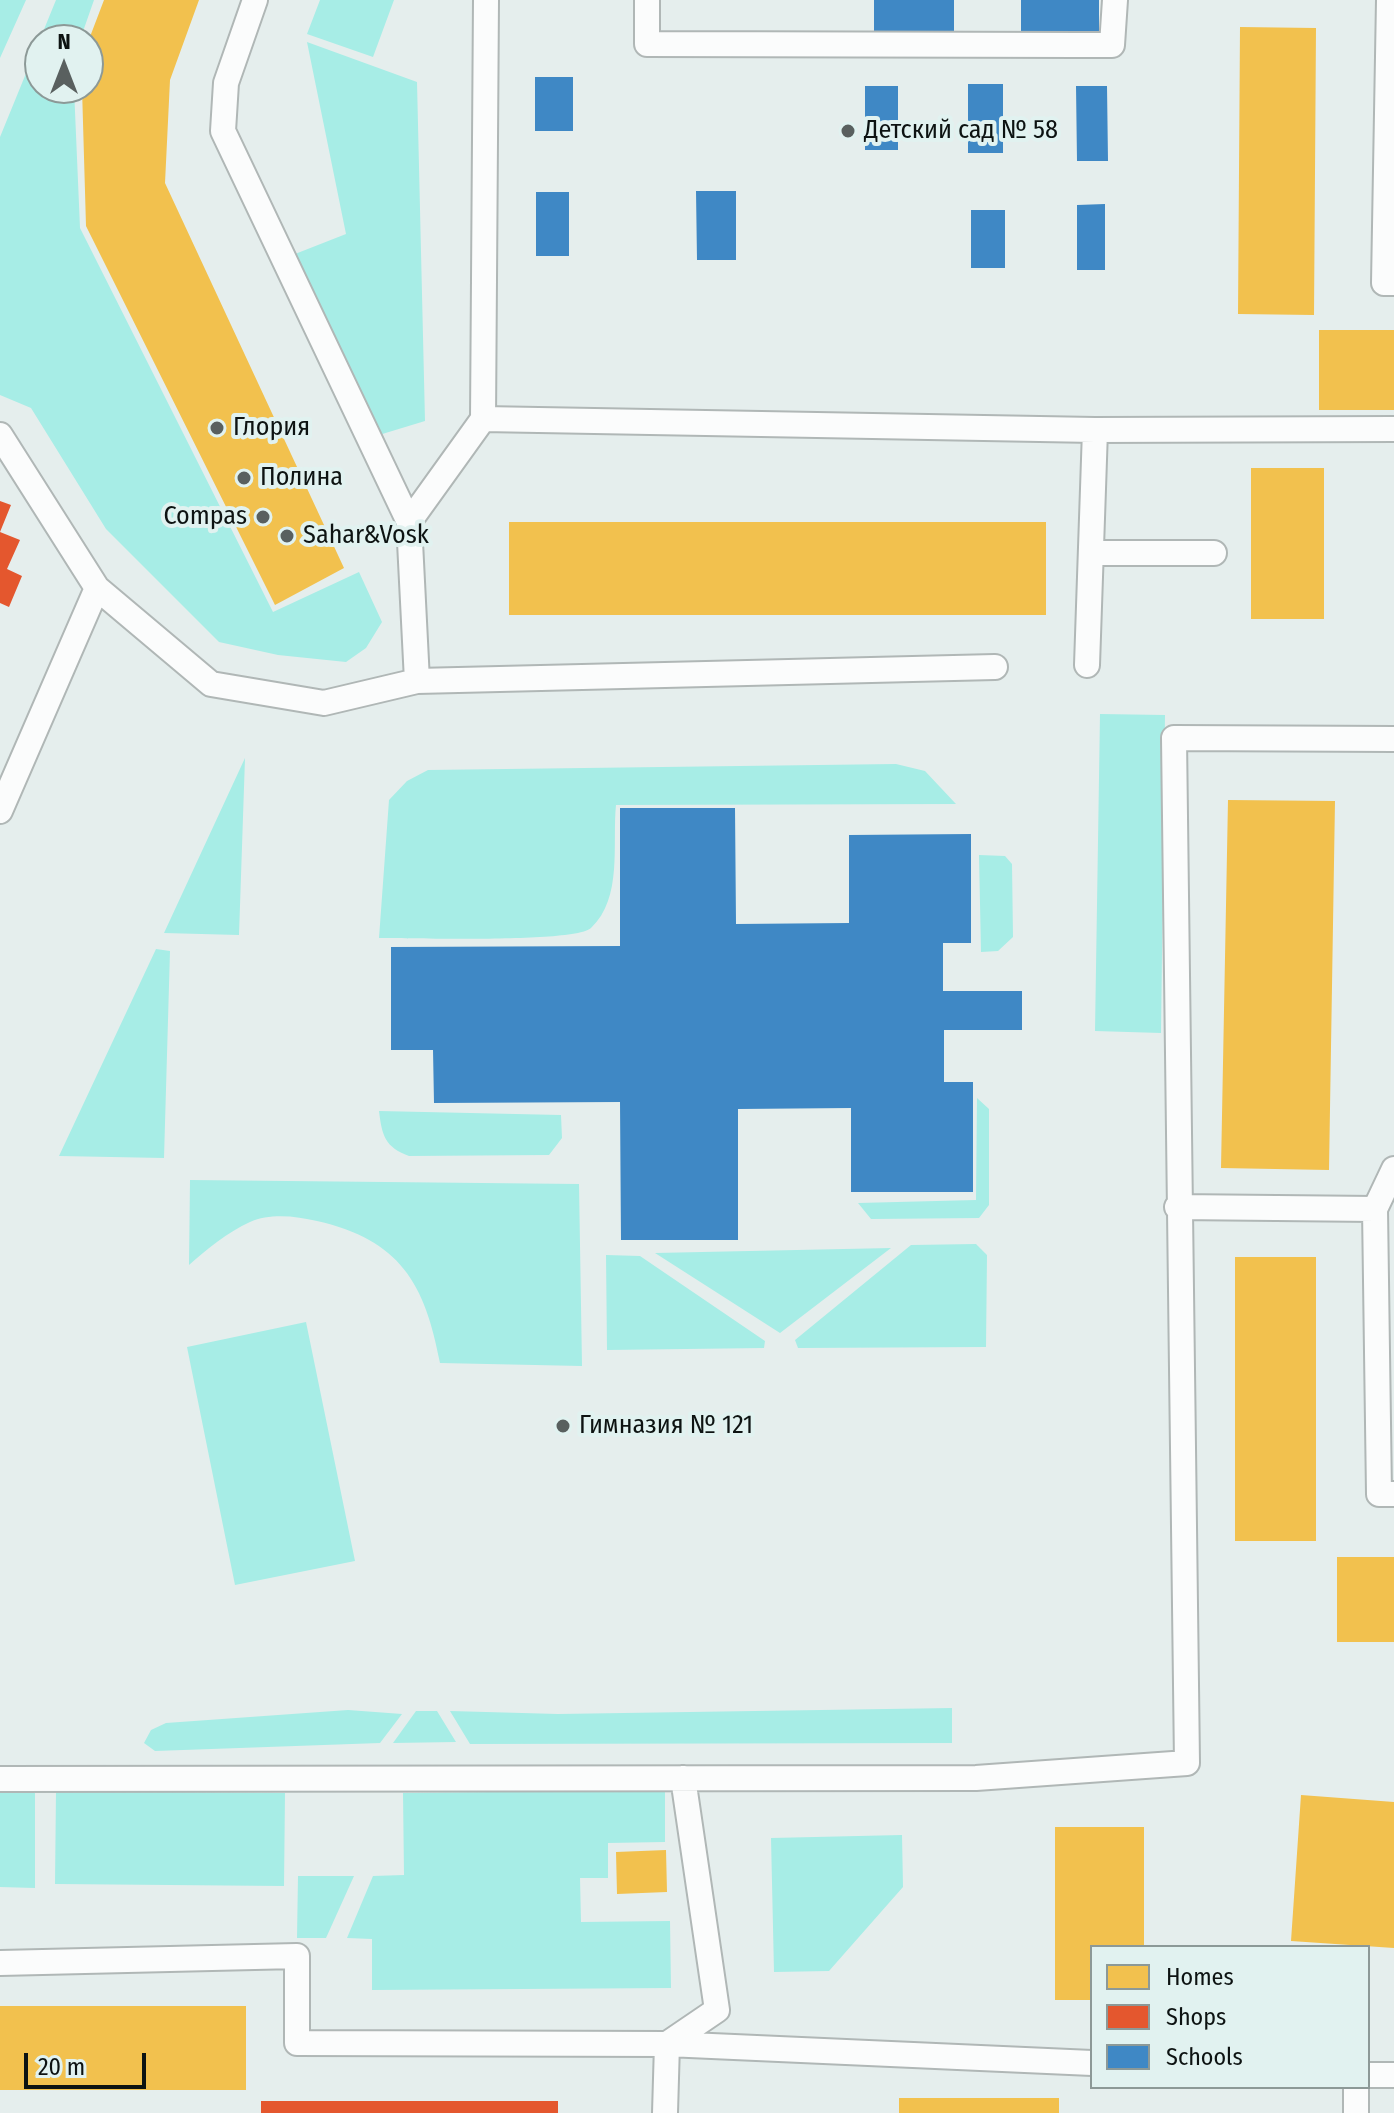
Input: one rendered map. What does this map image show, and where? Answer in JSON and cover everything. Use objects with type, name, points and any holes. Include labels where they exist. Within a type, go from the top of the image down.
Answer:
[{"type":"lane","points":[[255,0],[226,83],[223,131],[409,522],[417,681]]},
{"type":"lane","points":[[409,522],[483,419],[486,0]]},
{"type":"lane","points":[[647,0],[647,44],[1112,45],[1115,0]]},
{"type":"lane","points":[[1389,0],[1384,283],[1394,283]]},
{"type":"lane","points":[[483,419],[1095,430],[1394,429]]},
{"type":"lane","points":[[1087,665],[1095,430]]},
{"type":"lane","points":[[0,435],[97,588],[211,684],[324,703],[417,681],[995,667]]},
{"type":"lane","points":[[1091,553],[1214,553]]},
{"type":"lane","points":[[0,811],[97,588]]},
{"type":"lane","points":[[0,1779],[976,1778],[1187,1763],[1177,1207],[1174,738],[1394,739]]},
{"type":"lane","points":[[1394,1169],[1375,1209],[1379,1494],[1394,1494]]},
{"type":"lane","points":[[1177,1207],[1375,1209]]},
{"type":"lane","points":[[667,2044],[717,2010],[683,1778]]},
{"type":"lane","points":[[0,1963],[297,1956],[297,2043],[667,2044],[1090,2063]]},
{"type":"lane","points":[[665,2113],[667,2044]]},
{"type":"lane","points":[[1370,2075],[1394,2075]]},
{"type":"lane","points":[[1356,2089],[1356,2113]]},
{"type":"shaded area","points":[[0,0],[26,0],[0,58]]},
{"type":"shaded area","points":[[56,0],[94,0],[86,24],[46,24]]},
{"type":"shaded area","points":[[320,0],[394,0],[373,57],[307,34]]},
{"type":"shaded area","points":[[307,42],[417,82],[425,421],[379,435],[295,254],[346,234]]},
{"type":"shaded area","points":[[24,78],[24,104],[75,104],[80,228],[273,612],[359,572],[382,622],[366,648],[346,662],[278,655],[219,642],[106,529],[31,408],[0,395],[0,137]]},
{"type":"shaded area","points":[[1100,714],[1165,715],[1161,1033],[1095,1031]]},
{"type":"shaded area","points":[[245,758],[239,935],[164,933]]},
{"type":"shaded area","points":[[896,764],[925,771],[956,804],[616,805],[612,886],[601,916],[591,928],[579,933],[526,938],[379,938],[389,800],[407,781],[428,770]]},
{"type":"shaded area","points":[[979,855],[1005,856],[1012,864],[1013,937],[998,951],[981,952]]},
{"type":"shaded area","points":[[156,949],[170,951],[164,1158],[59,1156]]},
{"type":"shaded area","points":[[977,1098],[989,1109],[989,1205],[979,1218],[871,1219],[858,1203],[976,1200]]},
{"type":"shaded area","points":[[379,1111],[561,1115],[562,1138],[549,1155],[409,1156],[386,1140]]},
{"type":"shaded area","points":[[190,1180],[579,1184],[582,1366],[440,1363],[426,1310],[404,1269],[369,1240],[346,1229],[317,1221],[283,1216],[258,1219],[226,1236],[189,1265]]},
{"type":"shaded area","points":[[976,1244],[987,1255],[986,1347],[798,1348],[795,1340],[911,1245]]},
{"type":"shaded area","points":[[891,1248],[780,1333],[655,1253]]},
{"type":"shaded area","points":[[606,1255],[640,1256],[765,1341],[764,1348],[607,1350]]},
{"type":"shaded area","points":[[306,1322],[355,1561],[235,1585],[187,1347]]},
{"type":"shaded area","points":[[952,1708],[952,1743],[470,1744],[450,1711],[558,1714]]},
{"type":"shaded area","points":[[348,1710],[402,1714],[380,1743],[155,1751],[144,1743],[151,1730],[166,1723]]},
{"type":"shaded area","points":[[416,1711],[437,1711],[456,1742],[393,1743]]},
{"type":"shaded area","points":[[665,1790],[665,1842],[608,1843],[608,1878],[580,1878],[581,1922],[670,1921],[671,1988],[372,1990],[372,1939],[347,1938],[373,1876],[404,1875],[403,1793]]},
{"type":"shaded area","points":[[56,1791],[285,1793],[284,1886],[55,1884]]},
{"type":"shaded area","points":[[0,1793],[35,1793],[35,1888],[0,1887]]},
{"type":"shaded area","points":[[902,1835],[903,1887],[829,1971],[774,1972],[771,1838]]},
{"type":"shaded area","points":[[298,1876],[354,1876],[326,1938],[297,1938]]},
{"type":"building: Homes","points":[[104,0],[199,0],[170,80],[165,183],[344,568],[275,605],[86,226],[82,104],[104,104],[104,24],[95,24]]},
{"type":"building: Homes","points":[[1240,27],[1316,28],[1314,315],[1238,314]]},
{"type":"building: Homes","points":[[1319,330],[1394,330],[1394,410],[1319,410]]},
{"type":"building: Homes","points":[[1251,468],[1324,468],[1324,619],[1251,619]]},
{"type":"building: Homes","points":[[509,522],[1046,522],[1046,615],[509,615]]},
{"type":"building: Homes","points":[[1228,800],[1335,801],[1329,1170],[1221,1168]]},
{"type":"building: Homes","points":[[1235,1257],[1316,1257],[1316,1541],[1235,1541]]},
{"type":"building: Homes","points":[[1337,1557],[1394,1557],[1394,1642],[1337,1642]]},
{"type":"building: Homes","points":[[1301,1795],[1394,1802],[1394,1948],[1291,1941]]},
{"type":"building: Homes","points":[[1055,1827],[1144,1827],[1144,1945],[1090,1945],[1090,2000],[1055,2000]]},
{"type":"building: Homes","points":[[666,1850],[667,1892],[617,1894],[616,1852]]},
{"type":"building: Homes","points":[[0,2006],[246,2006],[246,2090],[0,2090]]},
{"type":"building: Homes","points":[[899,2098],[1059,2098],[1059,2113],[899,2113]]},
{"type":"building: Shops","points":[[0,501],[11,505],[0,532]]},
{"type":"building: Shops","points":[[0,532],[20,540],[7,569],[22,576],[9,607],[0,603]]},
{"type":"building: Shops","points":[[261,2101],[558,2101],[558,2113],[261,2113]]},
{"type":"building: Schools","points":[[874,0],[954,0],[954,38],[874,38]]},
{"type":"building: Schools","points":[[1021,0],[1099,0],[1099,38],[1021,38]]},
{"type":"building: Schools","points":[[535,77],[573,77],[573,131],[535,131]]},
{"type":"building: Schools","points":[[968,84],[1003,84],[1003,153],[968,153]]},
{"type":"building: Schools","points":[[865,86],[898,86],[898,150],[865,150]]},
{"type":"building: Schools","points":[[1076,86],[1107,86],[1108,161],[1077,161]]},
{"type":"building: Schools","points":[[696,191],[736,191],[736,260],[697,260]]},
{"type":"building: Schools","points":[[536,192],[569,192],[569,256],[536,256]]},
{"type":"building: Schools","points":[[1105,204],[1105,270],[1077,270],[1077,205]]},
{"type":"building: Schools","points":[[971,210],[1005,210],[1005,268],[971,268]]},
{"type":"building: Schools","points":[[620,808],[735,808],[736,924],[849,923],[849,835],[971,834],[971,943],[943,943],[943,991],[1022,991],[1022,1030],[944,1030],[944,1082],[973,1082],[973,1192],[851,1192],[851,1108],[738,1109],[738,1240],[621,1240],[620,1102],[434,1103],[433,1050],[391,1050],[391,947],[620,946]]},
{"type":"place","name":"Детский сад № 58","points":[[848,131]]},
{"type":"place","name":"Глория","points":[[217,428]]},
{"type":"place","name":"Полина","points":[[244,478]]},
{"type":"place","name":"Compas","points":[[263,517]]},
{"type":"place","name":"Sahar&Vosk","points":[[287,536]]},
{"type":"place","name":"Гимназия № 121","points":[[563,1426]]}]
